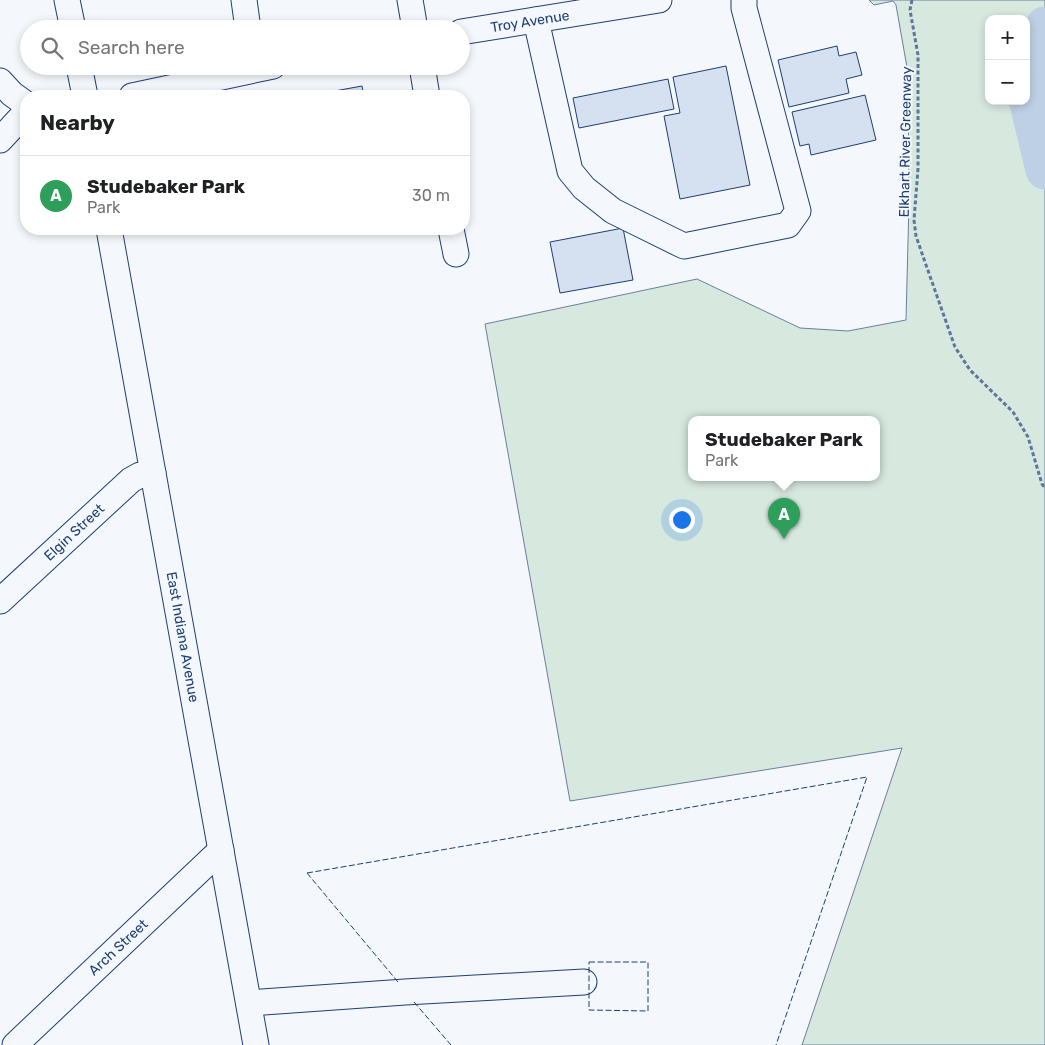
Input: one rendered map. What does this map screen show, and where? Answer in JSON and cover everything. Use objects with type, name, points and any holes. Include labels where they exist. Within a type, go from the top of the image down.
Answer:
[{"type":"street","points":[[67,0],[70,20]]},
{"type":"street","points":[[244,0],[247,20]]},
{"type":"street","points":[[410,0],[413,20]]},
{"type":"street","name":"Troy Avenue","points":[[470,31],[536,20],[575,7],[659,0]]},
{"type":"street","points":[[536,20],[570,171],[584,188],[613,211],[684,246],[788,225],[798,211],[744,8],[744,0]]},
{"type":"street","points":[[81,75],[84,90]]},
{"type":"street","points":[[158,90],[225,75]]},
{"type":"street","points":[[424,75],[426,90]]},
{"type":"street","points":[[0,81],[20,100]]},
{"type":"street","points":[[0,140],[20,118]]},
{"type":"street","name":"East Indiana Avenue","points":[[110,235],[256,1045]]},
{"type":"street","points":[[452,235],[456,254]]},
{"type":"street","name":"Elgin Street","points":[[0,602],[130,480],[140,475],[153,473]]},
{"type":"street","name":"Arch Street","points":[[15,1045],[221,850]]},
{"type":"street","points":[[249,1003],[584,982]]},
{"type":"path","name":"Elkhart River Greenway","points":[[912,0],[910,10],[918,55],[918,169],[914,220],[916,236],[955,347],[970,370],[1013,412],[1028,438],[1042,484],[1045,488]]},
{"type":"shaded area","points":[[869,0],[1045,0],[1045,1045],[802,1045],[902,748],[570,801],[485,324],[697,279],[800,328],[848,331],[906,320],[909,203],[908,73],[896,5],[893,1],[874,5]]},
{"type":"building","points":[[837,46],[839,56],[856,52],[862,75],[846,79],[849,93],[789,107],[778,60]]},
{"type":"building","points":[[726,66],[750,185],[680,199],[664,116],[680,113],[673,77]]},
{"type":"building","points":[[668,79],[674,109],[579,128],[573,98]]},
{"type":"building","points":[[362,86],[363,90],[340,90]]},
{"type":"building","points":[[865,95],[876,140],[811,155],[809,144],[800,146],[792,112]]},
{"type":"building","points":[[623,228],[633,280],[560,293],[550,242]]},
{"type":"waterway","points":[[1030,77],[1045,26]]},
{"type":"waterway","points":[[1029,105],[1045,170]]},
{"type":"fence","points":[[307,873],[867,777],[776,1045]]},
{"type":"fence","points":[[307,873],[398,982]]},
{"type":"fence","points":[[589,962],[648,962],[648,1011],[589,1010],[589,962]]},
{"type":"fence","points":[[414,1002],[451,1045]]},
{"type":"place","name":"Studebaker Park","points":[[784,539]]}]
